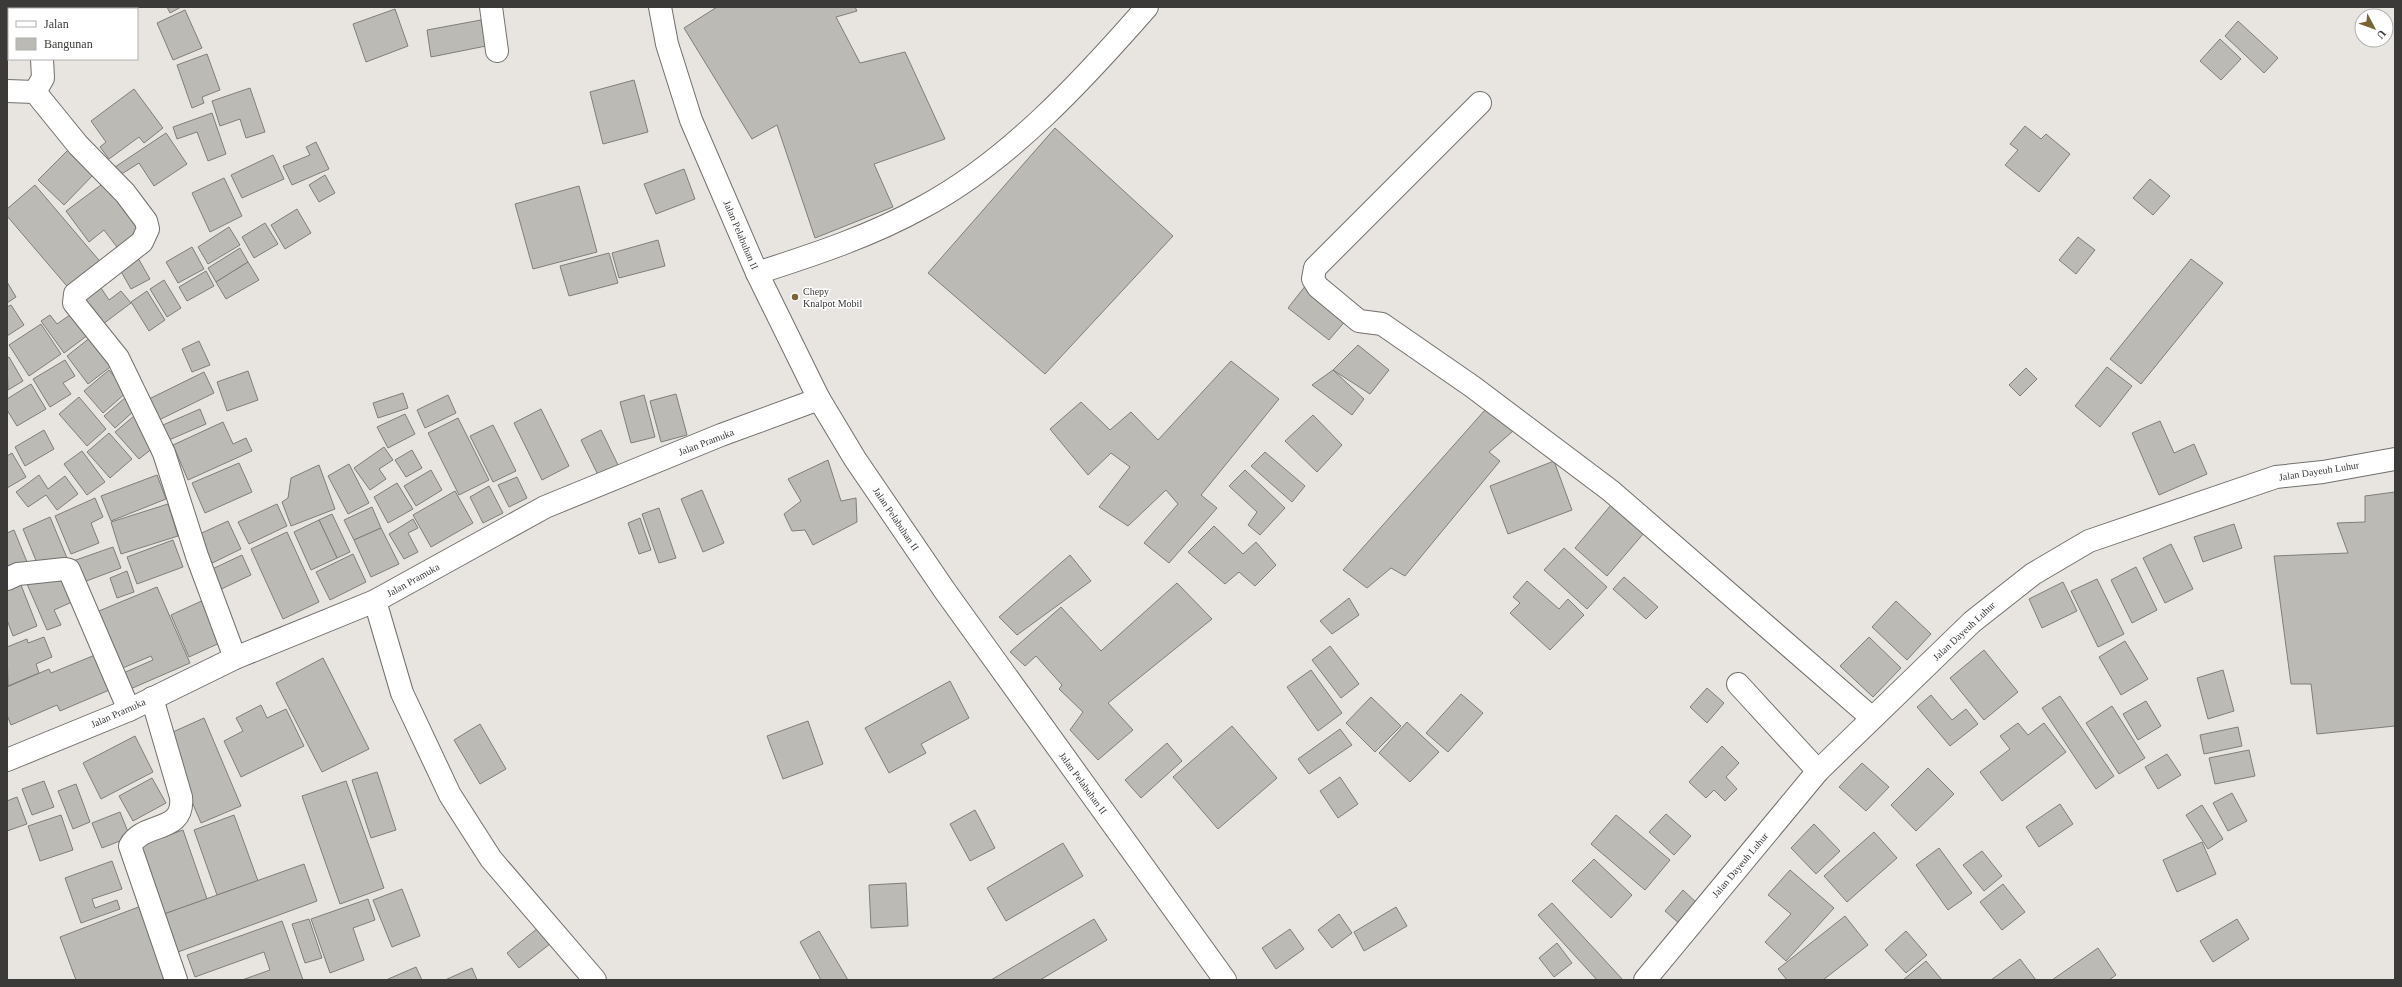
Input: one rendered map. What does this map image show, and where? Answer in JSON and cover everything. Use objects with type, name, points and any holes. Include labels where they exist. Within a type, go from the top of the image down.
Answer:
[{"type":"street","points":[[491,7],[498,51]]},
{"type":"street","name":"Jalan Pelabuhan II","points":[[660,7],[667,44],[691,120],[757,273],[819,399],[855,459],[944,591],[1225,980]]},
{"type":"street","points":[[757,273],[865,234],[923,207],[986,166],[1053,107],[1107,53],[1147,7]]},
{"type":"street","points":[[35,92],[43,78],[42,60]]},
{"type":"street","points":[[7,91],[35,92],[78,144],[125,193],[146,221],[148,229],[142,242],[75,294],[74,303],[118,358],[164,453],[197,556],[235,658]]},
{"type":"street","points":[[1480,103],[1314,268],[1313,279],[1318,287],[1359,321],[1382,324],[1473,387],[1611,490],[1872,718]]},
{"type":"street","name":"Jalan Pramuka","points":[[7,760],[129,710],[235,658],[375,601],[545,507],[714,438],[819,399]]},
{"type":"street","name":"Jalan Dayeuh Luhur","points":[[1646,980],[1818,771],[1972,622],[2009,590],[2089,541],[2276,477],[2323,472],[2395,459]]},
{"type":"street","points":[[7,579],[18,574],[65,569],[69,570],[129,710]]},
{"type":"street","points":[[375,601],[402,694],[450,795],[491,859],[596,980]]},
{"type":"street","points":[[1738,684],[1818,771]]},
{"type":"street","points":[[152,698],[181,797],[181,811],[177,818],[134,839],[130,846],[176,980]]},
{"type":"building","points":[[167,7],[181,7],[170,13]]},
{"type":"building","points":[[717,7],[855,7],[857,11],[836,17],[860,63],[905,52],[945,139],[874,164],[893,207],[815,238],[777,125],[752,139],[684,28]]},
{"type":"building","points":[[395,9],[408,46],[366,62],[353,24]]},
{"type":"building","points":[[185,10],[202,48],[173,60],[157,23]]},
{"type":"building","points":[[481,20],[486,46],[431,57],[427,30]]},
{"type":"building","points":[[2238,21],[2278,58],[2264,73],[2225,36]]},
{"type":"building","points":[[2220,39],[2241,59],[2221,80],[2200,61]]},
{"type":"building","points":[[207,54],[220,90],[202,97],[204,103],[192,108],[177,65]]},
{"type":"building","points":[[634,80],[648,132],[603,144],[590,92]]},
{"type":"building","points":[[250,88],[265,132],[246,138],[240,119],[220,126],[212,101]]},
{"type":"building","points":[[134,89],[163,128],[144,143],[139,137],[109,159],[100,147],[106,142],[91,121]]},
{"type":"building","points":[[212,113],[226,154],[208,161],[197,132],[177,139],[173,127]]},
{"type":"building","points":[[2025,126],[2041,139],[2046,134],[2070,154],[2039,192],[2005,165],[2018,150],[2010,144]]},
{"type":"building","points":[[1055,128],[1173,236],[1045,374],[928,273]]},
{"type":"building","points":[[166,133],[187,164],[154,186],[139,163],[120,175],[115,167]]},
{"type":"building","points":[[316,142],[329,169],[292,185],[283,166],[310,155],[306,147]]},
{"type":"building","points":[[70,148],[96,172],[64,205],[38,180]]},
{"type":"building","points":[[273,155],[284,179],[242,198],[231,175]]},
{"type":"building","points":[[684,169],[695,199],[656,214],[644,184]]},
{"type":"building","points":[[325,175],[335,193],[319,202],[309,185]]},
{"type":"building","points":[[224,178],[242,216],[210,232],[192,193]]},
{"type":"building","points":[[2150,179],[2170,196],[2153,215],[2133,198]]},
{"type":"building","points":[[105,182],[144,233],[120,251],[104,230],[89,242],[66,211]]},
{"type":"building","points":[[35,185],[103,265],[72,292],[7,216],[7,209]]},
{"type":"building","points":[[579,186],[597,252],[533,269],[515,204]]},
{"type":"building","points":[[297,209],[311,233],[285,249],[271,225]]},
{"type":"building","points":[[265,223],[278,244],[254,258],[242,237]]},
{"type":"building","points":[[229,227],[240,245],[208,264],[198,247]]},
{"type":"building","points":[[2078,237],[2095,250],[2076,274],[2059,260]]},
{"type":"building","points":[[658,240],[665,266],[619,278],[612,253]]},
{"type":"building","points":[[192,247],[204,269],[178,283],[166,262]]},
{"type":"building","points":[[240,248],[248,262],[216,282],[208,268]]},
{"type":"building","points":[[609,253],[618,283],[569,296],[560,266]]},
{"type":"building","points":[[138,258],[150,279],[131,289],[119,268]]},
{"type":"building","points":[[2191,259],[2223,283],[2141,384],[2110,359]]},
{"type":"building","points":[[248,262],[259,280],[226,299],[216,282]]},
{"type":"building","points":[[206,271],[214,286],[187,301],[179,287]]},
{"type":"building","points":[[164,280],[181,308],[167,317],[150,289]]},
{"type":"building","points":[[7,282],[16,297],[7,303]]},
{"type":"building","points":[[97,282],[109,300],[121,291],[131,303],[99,327],[77,297]]},
{"type":"building","points":[[1306,285],[1347,319],[1329,340],[1288,308]]},
{"type":"building","points":[[147,291],[165,320],[149,331],[131,302]]},
{"type":"building","points":[[11,305],[24,325],[7,336],[7,307]]},
{"type":"building","points":[[77,310],[92,332],[64,353],[41,321],[50,315],[57,324]]},
{"type":"building","points":[[41,324],[61,354],[29,376],[9,345]]},
{"type":"building","points":[[96,333],[118,361],[88,384],[67,356]]},
{"type":"building","points":[[199,341],[210,365],[192,372],[182,349]]},
{"type":"building","points":[[1358,345],[1389,370],[1370,394],[1333,370]]},
{"type":"building","points":[[9,357],[23,381],[8,390],[7,358]]},
{"type":"building","points":[[65,360],[75,376],[63,383],[71,394],[50,407],[33,379]]},
{"type":"building","points":[[1231,361],[1279,399],[1201,495],[1217,508],[1169,563],[1144,543],[1178,504],[1166,490],[1128,526],[1099,507],[1130,467],[1111,453],[1088,475],[1050,429],[1081,402],[1110,430],[1131,412],[1158,440]]},
{"type":"building","points":[[2107,367],[2132,386],[2100,427],[2075,406]]},
{"type":"building","points":[[2026,368],[2037,379],[2020,396],[2009,385]]},
{"type":"building","points":[[109,370],[127,392],[103,413],[84,391]]},
{"type":"building","points":[[1333,370],[1364,399],[1352,415],[1312,385]]},
{"type":"building","points":[[248,371],[258,400],[227,411],[217,382]]},
{"type":"building","points":[[204,372],[214,393],[157,421],[147,400]]},
{"type":"building","points":[[31,384],[46,409],[17,426],[7,410],[7,399]]},
{"type":"building","points":[[403,393],[408,408],[378,418],[373,403]]},
{"type":"building","points":[[676,394],[687,435],[661,442],[650,401]]},
{"type":"building","points":[[448,395],[456,413],[425,428],[417,410]]},
{"type":"building","points":[[644,395],[655,437],[631,443],[620,402]]},
{"type":"building","points":[[79,397],[106,429],[87,446],[59,414]]},
{"type":"building","points":[[126,397],[136,409],[115,428],[104,416]]},
{"type":"building","points":[[200,409],[206,424],[169,440],[163,425]]},
{"type":"building","points":[[541,409],[569,466],[542,480],[514,423]]},
{"type":"building","points":[[1485,410],[1513,431],[1489,452],[1500,461],[1405,576],[1391,568],[1367,588],[1343,570]]},
{"type":"building","points":[[405,414],[415,434],[388,448],[377,427]]},
{"type":"building","points":[[1313,415],[1342,445],[1317,472],[1285,441]]},
{"type":"building","points":[[134,416],[158,444],[139,459],[115,432]]},
{"type":"building","points":[[458,418],[489,480],[459,495],[428,433]]},
{"type":"building","points":[[2160,421],[2174,453],[2194,444],[2207,474],[2159,495],[2132,433]]},
{"type":"building","points":[[223,422],[233,444],[246,438],[252,451],[188,480],[173,445]]},
{"type":"building","points":[[493,425],[516,471],[493,482],[470,436]]},
{"type":"building","points":[[44,430],[54,449],[25,466],[15,447]]},
{"type":"building","points":[[601,430],[619,467],[599,477],[581,440]]},
{"type":"building","points":[[109,433],[132,459],[110,478],[87,452]]},
{"type":"building","points":[[384,447],[393,460],[379,469],[386,479],[370,490],[354,468]]},
{"type":"building","points":[[412,450],[422,468],[406,477],[395,460]]},
{"type":"building","points":[[82,451],[105,482],[87,495],[64,464]]},
{"type":"building","points":[[1265,452],[1305,486],[1292,502],[1251,466]]},
{"type":"building","points":[[12,453],[26,477],[7,488],[7,456]]},
{"type":"building","points":[[828,460],[841,501],[856,498],[857,522],[813,545],[805,530],[792,531],[784,514],[801,501],[788,479]]},
{"type":"building","points":[[1554,461],[1572,510],[1508,534],[1490,486]]},
{"type":"building","points":[[239,463],[252,492],[205,513],[192,483]]},
{"type":"building","points":[[349,464],[369,503],[348,514],[328,476]]},
{"type":"building","points":[[319,465],[335,509],[291,526],[282,502],[288,498],[291,478]]},
{"type":"building","points":[[431,470],[442,490],[416,506],[404,486]]},
{"type":"building","points":[[1245,470],[1285,508],[1260,535],[1248,525],[1257,512],[1229,486]]},
{"type":"building","points":[[39,475],[48,489],[65,476],[78,494],[57,510],[46,495],[28,507],[16,492]]},
{"type":"building","points":[[157,475],[166,499],[111,521],[101,496]]},
{"type":"building","points":[[517,477],[527,498],[509,507],[498,485]]},
{"type":"building","points":[[397,483],[413,509],[388,523],[374,497]]},
{"type":"building","points":[[489,486],[503,513],[483,523],[470,497]]},
{"type":"building","points":[[702,490],[724,543],[703,552],[681,499]]},
{"type":"building","points":[[455,491],[473,523],[431,547],[413,515]]},
{"type":"building","points":[[2395,492],[2395,726],[2317,734],[2311,684],[2291,684],[2274,556],[2348,553],[2337,523],[2365,522],[2365,496]]},
{"type":"building","points":[[95,498],[103,517],[91,523],[99,543],[71,554],[55,516]]},
{"type":"building","points":[[168,504],[178,536],[121,554],[111,522]]},
{"type":"building","points":[[277,504],[287,526],[249,544],[238,522]]},
{"type":"building","points":[[1611,505],[1644,533],[1607,576],[1575,548]]},
{"type":"building","points":[[372,507],[381,528],[354,540],[344,520]]},
{"type":"building","points":[[659,508],[676,558],[659,563],[642,514]]},
{"type":"building","points":[[332,514],[350,552],[337,558],[319,520]]},
{"type":"building","points":[[50,517],[67,558],[40,570],[23,529]]},
{"type":"building","points":[[640,518],[651,550],[639,554],[628,523]]},
{"type":"building","points":[[413,519],[418,528],[408,533],[418,552],[404,559],[389,534]]},
{"type":"building","points":[[319,520],[337,558],[311,570],[294,532]]},
{"type":"building","points":[[228,521],[241,549],[206,566],[193,537]]},
{"type":"building","points":[[2234,524],[2242,548],[2203,562],[2194,537]]},
{"type":"building","points":[[1214,526],[1243,554],[1256,542],[1276,565],[1255,586],[1239,572],[1225,584],[1188,552]]},
{"type":"building","points":[[381,528],[399,564],[371,577],[354,540]]},
{"type":"building","points":[[14,530],[27,562],[7,570],[7,533]]},
{"type":"building","points":[[287,532],[319,602],[283,619],[251,549]]},
{"type":"building","points":[[173,540],[183,567],[137,584],[127,557]]},
{"type":"building","points":[[2171,544],[2193,589],[2165,603],[2143,558]]},
{"type":"building","points":[[113,547],[121,568],[81,583],[73,561]]},
{"type":"building","points":[[1564,548],[1607,587],[1587,609],[1544,570]]},
{"type":"building","points":[[353,554],[366,582],[330,600],[316,572]]},
{"type":"building","points":[[242,555],[251,575],[215,592],[206,572]]},
{"type":"building","points":[[1070,555],[1091,581],[1017,635],[999,617]]},
{"type":"building","points":[[2136,567],[2157,610],[2132,623],[2111,580]]},
{"type":"building","points":[[59,571],[72,602],[54,610],[61,625],[47,630],[27,584]]},
{"type":"building","points":[[127,571],[134,592],[117,598],[110,578]]},
{"type":"building","points":[[1624,577],[1658,607],[1646,619],[1613,589]]},
{"type":"building","points":[[2097,579],[2124,634],[2098,647],[2071,591]]},
{"type":"building","points":[[1527,581],[1559,609],[1568,599],[1584,615],[1550,650],[1510,613],[1520,603],[1513,597]]},
{"type":"building","points":[[2063,582],[2077,611],[2042,628],[2029,599]]},
{"type":"building","points":[[1177,583],[1212,619],[1108,703],[1133,730],[1098,760],[1070,730],[1083,712],[1059,689],[1062,685],[1036,656],[1025,666],[1010,652],[1061,607],[1101,651]]},
{"type":"building","points":[[21,585],[37,626],[13,636],[7,620],[7,591]]},
{"type":"building","points":[[157,587],[190,663],[128,690],[121,674],[153,660],[151,656],[118,670],[94,613]]},
{"type":"building","points":[[1349,598],[1359,615],[1332,634],[1320,621]]},
{"type":"building","points":[[206,599],[224,641],[189,657],[171,615]]},
{"type":"building","points":[[1896,601],[1931,634],[1907,660],[1872,627]]},
{"type":"building","points":[[44,637],[52,657],[36,664],[39,673],[8,686],[7,647],[27,639],[28,643]]},
{"type":"building","points":[[1869,637],[1901,668],[1873,697],[1840,666]]},
{"type":"building","points":[[2125,641],[2148,679],[2121,695],[2099,657]]},
{"type":"building","points":[[1330,646],[1359,684],[1341,698],[1312,660]]},
{"type":"building","points":[[1984,650],[2018,692],[1984,720],[1950,678]]},
{"type":"building","points":[[100,653],[114,688],[60,711],[57,705],[11,725],[7,715],[7,687],[49,669],[51,673]]},
{"type":"building","points":[[323,658],[369,749],[322,772],[276,683]]},
{"type":"building","points":[[1311,670],[1342,713],[1318,731],[1287,687]]},
{"type":"building","points":[[2223,670],[2234,711],[2208,719],[2197,678]]},
{"type":"building","points":[[950,681],[969,718],[921,744],[926,753],[889,773],[865,728]]},
{"type":"building","points":[[1707,688],[1724,703],[1707,723],[1690,707]]},
{"type":"building","points":[[1461,694],[1483,713],[1448,752],[1426,733]]},
{"type":"building","points":[[1931,695],[1952,720],[1966,709],[1978,724],[1950,746],[1917,707]]},
{"type":"building","points":[[2060,696],[2114,776],[2096,789],[2042,708]]},
{"type":"building","points":[[1371,697],[1401,726],[1375,752],[1346,723]]},
{"type":"building","points":[[2146,701],[2161,726],[2138,740],[2123,714]]},
{"type":"building","points":[[261,705],[267,718],[286,709],[304,746],[241,777],[224,741],[243,731],[236,718]]},
{"type":"building","points":[[2112,706],[2145,758],[2119,774],[2086,723]]},
{"type":"building","points":[[204,718],[241,806],[201,823],[164,736]]},
{"type":"building","points":[[808,721],[823,764],[783,779],[767,736]]},
{"type":"building","points":[[1407,722],[1439,752],[1410,782],[1379,753]]},
{"type":"building","points":[[2018,723],[2028,735],[2044,723],[2066,752],[2002,801],[1980,772],[2010,749],[2000,736]]},
{"type":"building","points":[[480,724],[506,769],[480,784],[454,740]]},
{"type":"building","points":[[1232,726],[1277,778],[1218,829],[1173,777]]},
{"type":"building","points":[[2238,727],[2242,746],[2204,754],[2200,735]]},
{"type":"building","points":[[1340,729],[1352,745],[1309,774],[1298,759]]},
{"type":"building","points":[[135,736],[153,772],[101,799],[83,763]]},
{"type":"building","points":[[1167,743],[1182,761],[1141,798],[1125,780]]},
{"type":"building","points":[[1722,746],[1739,763],[1726,777],[1737,789],[1725,801],[1714,790],[1706,798],[1689,782]]},
{"type":"building","points":[[2249,750],[2255,776],[2215,784],[2209,758]]},
{"type":"building","points":[[2167,754],[2181,775],[2158,789],[2145,767]]},
{"type":"building","points":[[1862,763],[1889,787],[1866,811],[1839,787]]},
{"type":"building","points":[[1928,768],[1954,794],[1916,831],[1891,805]]},
{"type":"building","points":[[377,772],[396,830],[371,838],[352,780]]},
{"type":"building","points":[[1340,777],[1358,804],[1338,818],[1320,791]]},
{"type":"building","points":[[152,778],[166,803],[133,821],[119,796]]},
{"type":"building","points":[[44,781],[54,807],[32,815],[22,789]]},
{"type":"building","points":[[346,781],[384,888],[340,904],[302,796]]},
{"type":"building","points":[[76,784],[90,822],[73,829],[58,791]]},
{"type":"building","points":[[2232,793],[2247,821],[2228,831],[2213,803]]},
{"type":"building","points":[[17,797],[27,824],[7,831],[7,801]]},
{"type":"building","points":[[2060,804],[2073,824],[2039,847],[2026,827]]},
{"type":"building","points":[[2202,805],[2223,839],[2208,849],[2186,815]]},
{"type":"building","points":[[975,810],[995,848],[970,861],[950,824]]},
{"type":"building","points":[[120,812],[130,837],[102,848],[92,823]]},
{"type":"building","points":[[1666,814],[1691,836],[1674,855],[1649,832]]},
{"type":"building","points":[[61,815],[73,850],[40,861],[28,826]]},
{"type":"building","points":[[234,815],[258,881],[217,895],[194,830]]},
{"type":"building","points":[[1616,815],[1670,860],[1645,890],[1591,844]]},
{"type":"building","points":[[1814,824],[1840,851],[1816,874],[1791,848]]},
{"type":"building","points":[[183,830],[207,899],[164,914],[140,845]]},
{"type":"building","points":[[1874,832],[1897,858],[1847,902],[1824,876]]},
{"type":"building","points":[[2202,842],[2216,874],[2177,892],[2163,860]]},
{"type":"building","points":[[1063,843],[1083,876],[1006,921],[987,888]]},
{"type":"building","points":[[1939,848],[1972,893],[1948,910],[1916,865]]},
{"type":"building","points":[[1982,851],[2002,876],[1984,891],[1963,865]]},
{"type":"building","points":[[1594,859],[1632,895],[1611,918],[1572,881]]},
{"type":"building","points":[[112,861],[122,889],[92,899],[95,908],[117,900],[120,909],[81,923],[65,878]]},
{"type":"building","points":[[304,864],[317,901],[178,952],[164,914]]},
{"type":"building","points":[[1790,870],[1834,908],[1786,961],[1765,942],[1791,914],[1768,895]]},
{"type":"building","points":[[906,883],[908,926],[871,928],[869,885]]},
{"type":"building","points":[[2003,884],[2025,912],[2002,930],[1980,902]]},
{"type":"building","points":[[402,889],[420,936],[392,947],[373,900]]},
{"type":"building","points":[[1683,890],[1699,905],[1681,925],[1665,911]]},
{"type":"building","points":[[368,899],[375,920],[353,928],[364,960],[330,973],[311,919]]},
{"type":"building","points":[[1552,903],[1623,980],[1597,980],[1538,915]]},
{"type":"building","points":[[141,906],[168,980],[76,980],[60,937]]},
{"type":"building","points":[[1396,907],[1407,926],[1364,951],[1354,932]]},
{"type":"building","points":[[1339,914],[1352,933],[1332,948],[1318,930]]},
{"type":"building","points":[[1845,916],[1868,945],[1823,980],[1787,980],[1778,969]]},
{"type":"building","points":[[309,919],[322,958],[305,963],[292,924]]},
{"type":"building","points":[[1094,919],[1107,940],[1040,980],[991,980]]},
{"type":"building","points":[[2237,919],[2249,939],[2213,962],[2200,941]]},
{"type":"building","points":[[282,921],[303,980],[242,980],[270,970],[264,952],[195,977],[187,955]]},
{"type":"building","points":[[538,928],[550,944],[519,968],[507,953]]},
{"type":"building","points":[[1290,929],[1304,949],[1276,969],[1262,948]]},
{"type":"building","points":[[819,931],[848,980],[821,980],[800,942]]},
{"type":"building","points":[[1906,931],[1927,955],[1906,973],[1885,950]]},
{"type":"building","points":[[1557,943],[1572,963],[1554,977],[1539,958]]},
{"type":"building","points":[[2098,948],[2116,975],[2109,980],[2052,980]]},
{"type":"building","points":[[2020,959],[2036,980],[1991,980]]},
{"type":"building","points":[[1926,961],[1942,980],[1903,980]]},
{"type":"building","points":[[416,967],[422,980],[386,980]]},
{"type":"building","points":[[472,968],[477,980],[445,980]]},
{"type":"place","name":"Chepy Knalpot Mobil","points":[[795,297]]}]
